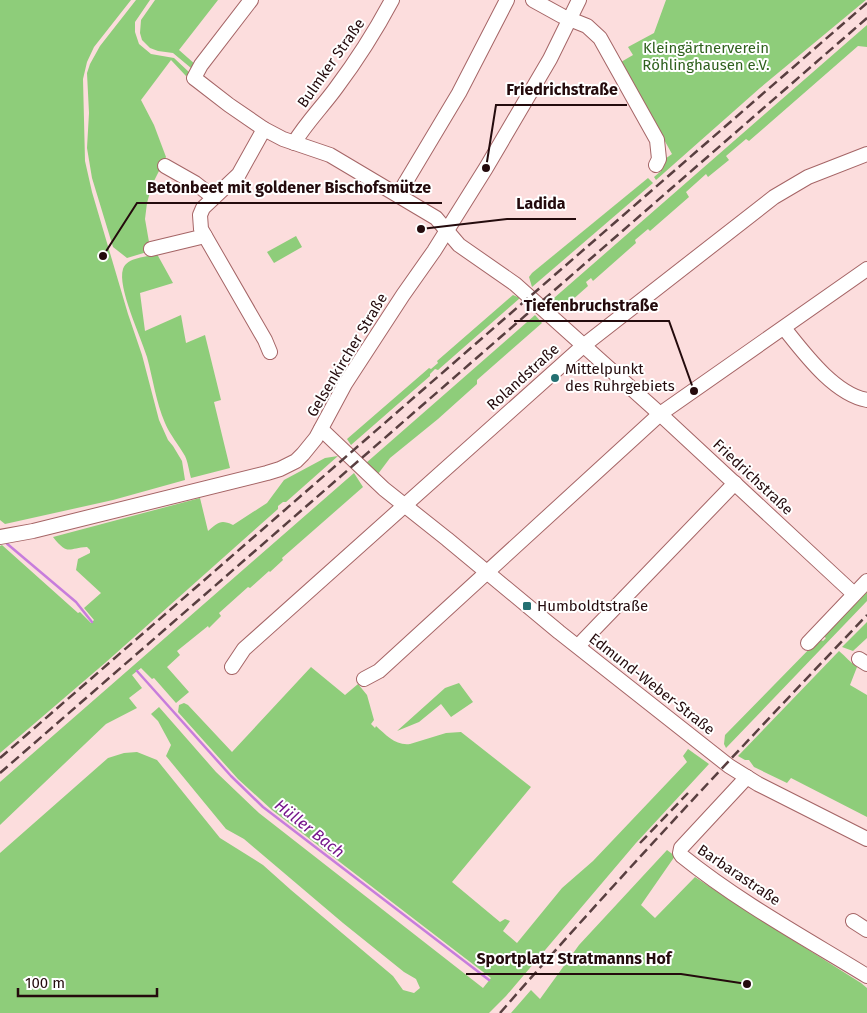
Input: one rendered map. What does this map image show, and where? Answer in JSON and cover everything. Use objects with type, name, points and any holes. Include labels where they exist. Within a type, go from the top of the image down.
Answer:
[{"type":"street","name":"Friedrichstraße","points":[[251,0],[201,65],[194,78],[229,105],[264,128],[284,139],[330,155],[436,218],[459,245],[515,284],[736,483],[854,594]]},
{"type":"street","name":"Bulmker Straße","points":[[294,143],[356,60],[392,0]]},
{"type":"street","points":[[398,195],[459,92],[507,0]]},
{"type":"street","points":[[535,0],[570,20],[587,26],[600,38],[657,140],[658,159],[656,165]]},
{"type":"street","name":"Gelsenkircher Straße","points":[[0,537],[280,469],[304,454],[321,429],[345,384],[447,230],[550,59],[580,0]]},
{"type":"street","points":[[264,128],[239,174],[203,208],[200,215],[201,229],[265,340],[270,352]]},
{"type":"street","name":"Rolandstraße","points":[[232,666],[244,649],[582,346],[774,197],[808,177],[867,154]]},
{"type":"street","points":[[165,166],[195,183],[214,197]]},
{"type":"street","points":[[151,249],[205,236]]},
{"type":"street","points":[[364,679],[379,671],[660,414],[867,269]]},
{"type":"street","points":[[784,328],[808,359],[822,373],[859,399],[867,400]]},
{"type":"street","name":"Edmund-Weber-Straße","points":[[321,429],[366,473],[404,505],[716,756],[747,777],[867,840]]},
{"type":"street","points":[[578,646],[736,483]]},
{"type":"street","points":[[808,643],[867,581]]},
{"type":"street","name":"Barbarastraße","points":[[747,777],[681,848],[680,853],[702,872],[747,902],[867,976]]},
{"type":"street","points":[[853,921],[867,930]]},
{"type":"green space","points":[[0,0],[131,0],[94,47],[87,62],[83,79],[85,161],[92,192],[142,355],[159,420],[168,440],[182,461],[185,480],[113,500],[5,524],[0,520]]},
{"type":"green space","points":[[136,0],[150,0],[135,22],[135,32],[139,44],[151,54],[174,58],[190,73],[186,76],[171,60],[141,100],[154,125],[166,157],[152,185],[147,203],[145,219],[149,242],[147,252],[127,258],[113,247],[92,178],[87,148],[89,113],[87,73],[100,46]]},
{"type":"green space","points":[[155,0],[218,0],[179,50],[196,65],[194,68],[191,68],[173,53],[150,48],[142,40],[140,33],[141,20]]},
{"type":"green space","name":"Kleingärtnerverein Röhlinghausen e.V.","points":[[666,0],[866,0],[760,88],[656,180],[654,177],[661,171],[658,168],[662,161],[672,154],[621,62],[633,55],[628,47],[654,33]]},
{"type":"green space","points":[[867,25],[867,47],[858,46],[749,141],[746,139],[726,156],[729,160],[708,177],[706,174],[686,192],[689,197],[650,231],[648,229],[635,240],[636,243],[593,281],[591,278],[586,282],[588,286],[558,313],[546,305]]},
{"type":"green space","points":[[648,178],[653,183],[532,287],[529,277],[532,273]]},
{"type":"green space","points":[[296,236],[302,247],[274,263],[267,252]]},
{"type":"green space","points":[[157,254],[173,283],[140,293],[145,331],[181,315],[186,343],[205,335],[221,400],[214,402],[230,468],[191,478],[185,456],[169,432],[162,415],[147,357],[123,288],[122,277],[125,265],[138,258]]},
{"type":"green space","points":[[513,295],[520,298],[438,370],[435,369],[430,376],[351,445],[347,439],[429,368],[431,369],[438,363],[437,361]]},
{"type":"green space","points":[[535,315],[542,323],[477,380],[477,384],[438,419],[390,458],[378,474],[366,463]]},
{"type":"green space","points":[[338,456],[286,502],[278,506],[278,509],[105,663],[0,753],[0,546],[2,545],[91,623],[94,620],[84,608],[101,593],[76,570],[78,559],[90,553],[90,550],[87,547],[65,549],[53,537],[200,498],[208,531],[222,522],[233,525],[267,503],[284,480],[325,458]]},
{"type":"green space","points":[[354,473],[363,487],[282,558],[283,560],[270,572],[250,588],[248,587],[219,613],[221,616],[209,628],[208,626],[177,651],[180,655],[167,667],[189,692],[176,703],[154,678],[152,679],[141,668],[132,675],[142,688],[129,698],[137,708],[106,724],[0,825],[0,782]]},
{"type":"green space","points":[[867,589],[867,601],[726,748],[724,744],[725,735],[819,639],[823,641],[826,638],[823,636]]},
{"type":"green space","points":[[867,622],[867,638],[853,651],[842,647]]},
{"type":"green space","points":[[839,651],[857,667],[850,685],[867,695],[867,817],[791,778],[787,783],[754,767],[749,760],[738,756]]},
{"type":"green space","points":[[311,667],[345,695],[358,684],[367,695],[374,720],[371,724],[396,742],[410,744],[446,733],[461,732],[531,787],[452,882],[500,922],[505,919],[510,921],[503,931],[517,943],[562,888],[593,861],[687,762],[683,756],[688,749],[709,764],[636,843],[506,996],[489,1013],[0,1013],[0,853],[108,758],[124,753],[137,752],[157,760],[220,838],[263,865],[393,976],[403,990],[414,993],[420,988],[416,979],[404,972],[343,923],[244,839],[226,829],[166,756],[171,745],[158,721],[151,714],[159,707],[216,772],[259,813],[483,988],[491,978],[272,810],[238,779],[178,712],[179,705],[184,703],[188,705],[232,752]]},
{"type":"green space","points":[[459,683],[473,702],[451,717],[441,704],[419,722],[397,731],[445,688]]},
{"type":"green space","points":[[667,850],[675,856],[641,905],[655,918],[695,877],[861,983],[867,988],[867,1013],[511,1013],[531,990],[540,999],[579,945]]},
{"type":"waterway","name":"Hüller Bach","points":[[5,542],[76,602],[92,622]]},
{"type":"waterway","name":"Hüller Bach","points":[[137,671],[231,776],[263,807],[489,980]]},
{"type":"railway","points":[[0,758],[867,3]]},
{"type":"railway","points":[[0,773],[867,18]]},
{"type":"railway","points":[[500,1013],[681,812],[867,615]]},
{"type":"railway","points":[[640,843],[688,793]]},
{"type":"place","name":"Friedrichstraße","points":[[486,168]]},
{"type":"place","name":"Ladida","points":[[421,229]]},
{"type":"place","name":"Betonbeet mit goldener Bischofsmütze","points":[[103,256]]},
{"type":"place","name":"Mittelpunkt des Ruhrgebiets","points":[[555,378]]},
{"type":"place","name":"Tiefenbruchstraße","points":[[694,391]]},
{"type":"place","name":"Humboldtstraße","points":[[527,606]]},
{"type":"place","name":"Sportplatz Stratmanns Hof","points":[[747,984]]}]
